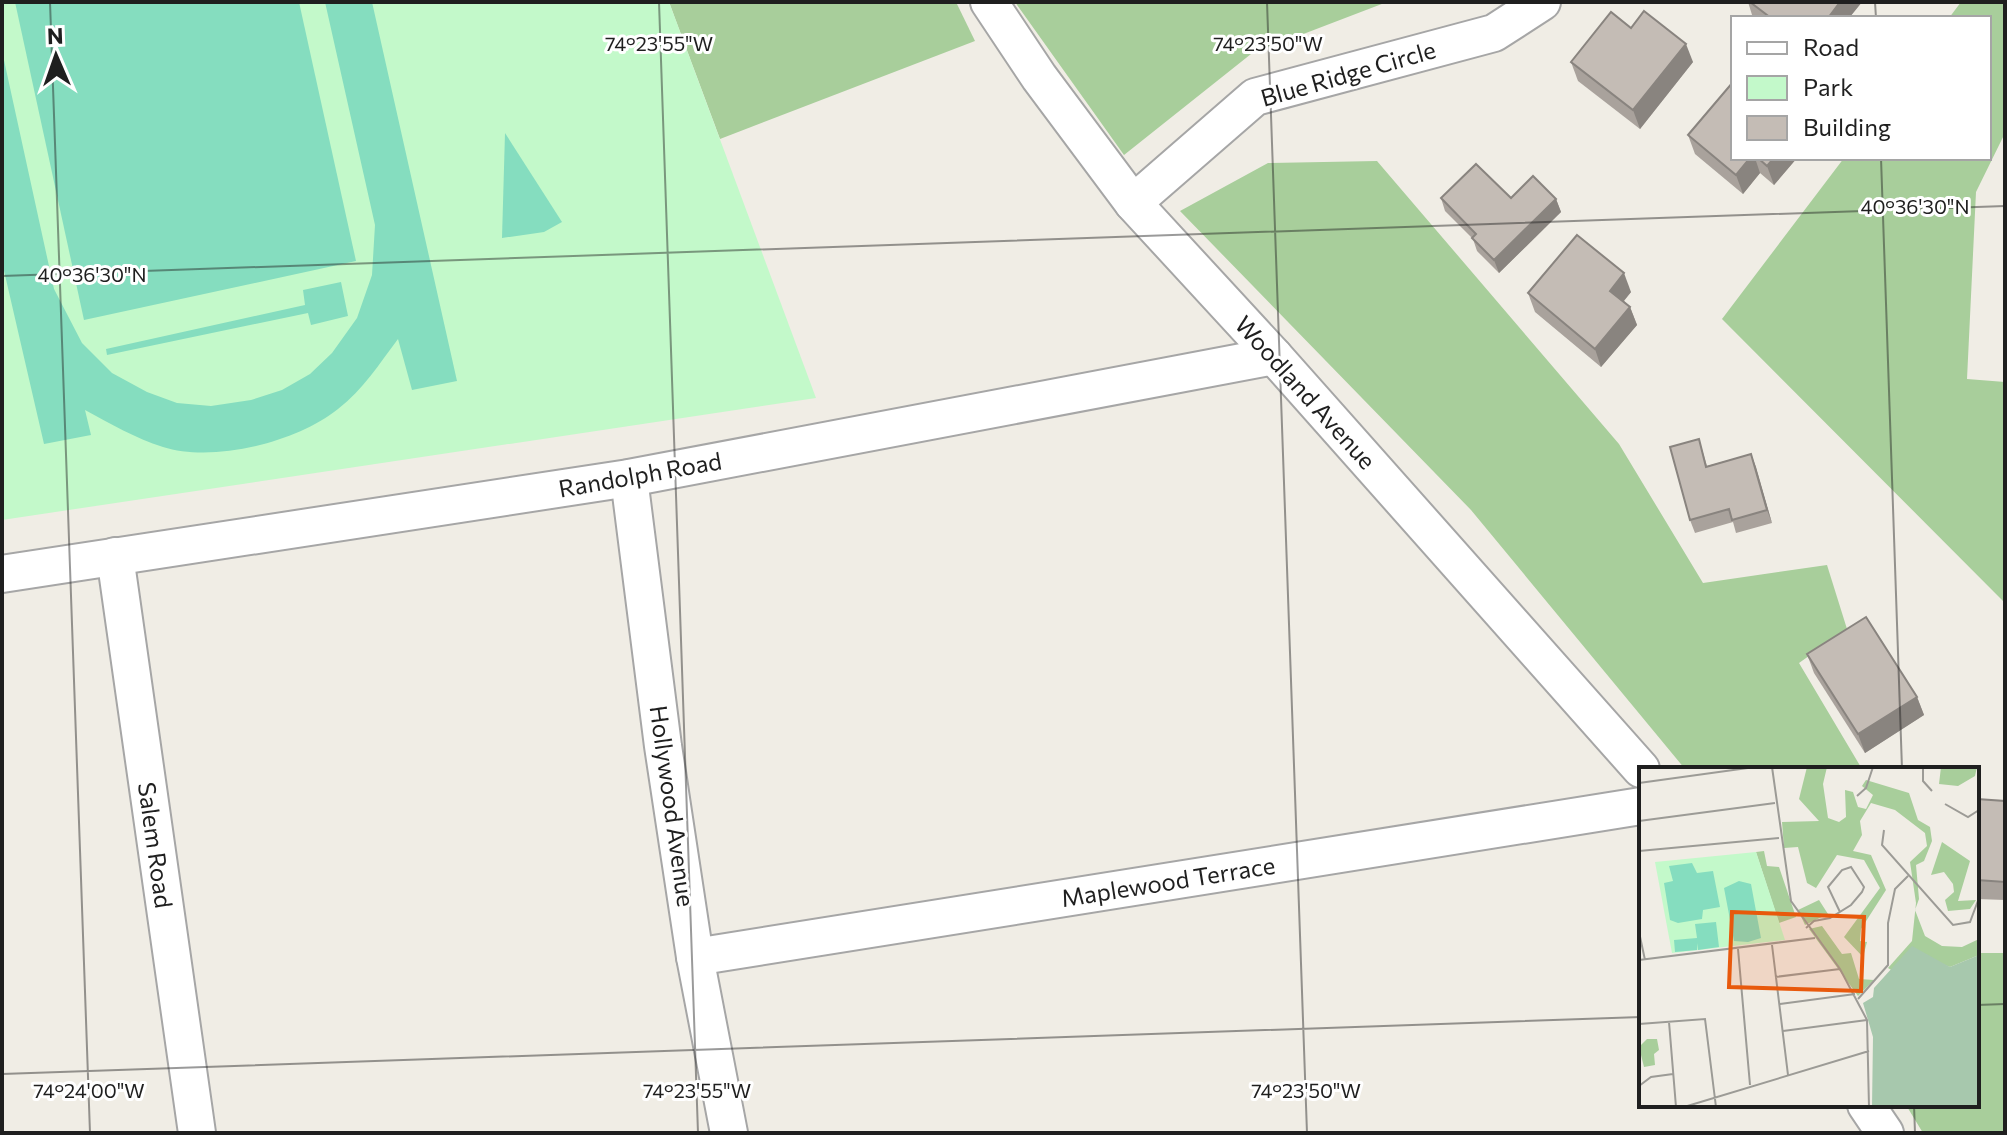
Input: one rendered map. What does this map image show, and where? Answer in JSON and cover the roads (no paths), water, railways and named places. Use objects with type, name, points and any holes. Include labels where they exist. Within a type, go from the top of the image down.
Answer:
[{"type":"street","name":"Woodland Avenue","points":[[989,2],[1039,77],[1133,203],[1274,356],[1639,767]]},
{"type":"street","name":"Blue Ridge Circle","points":[[1133,203],[1255,97],[1494,33],[1542,2]]},
{"type":"street","name":"Randolph Road","points":[[2,574],[629,478],[1274,356]]},
{"type":"street","name":"Hollywood Avenue","points":[[629,478],[663,746],[695,957],[729,1133]]},
{"type":"street","name":"Salem Road","points":[[115,556],[197,1133]]},
{"type":"street","name":"Maplewood Terrace","points":[[695,957],[1639,806]]},
{"type":"street","points":[[1867,1107],[1885,1133]]}]
